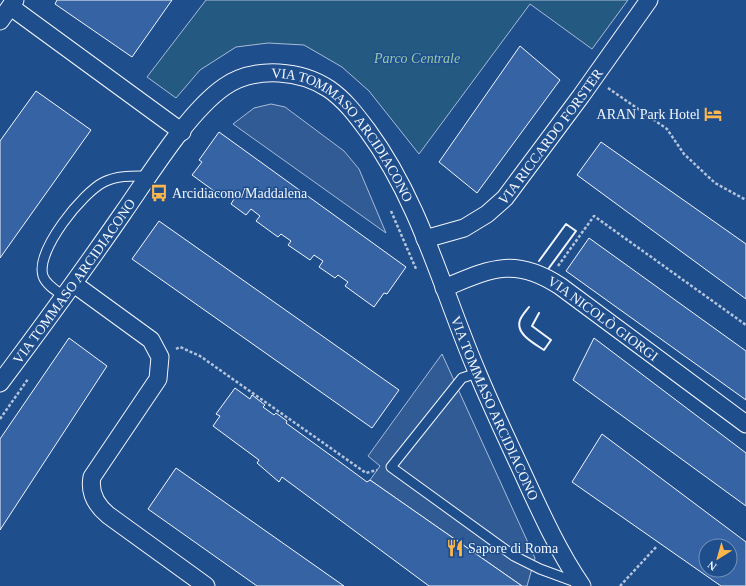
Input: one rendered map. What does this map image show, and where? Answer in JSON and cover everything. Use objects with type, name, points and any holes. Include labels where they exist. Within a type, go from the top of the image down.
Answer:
[{"type":"street","name":"VIA RICCARDO FORSTER","points":[[425,239],[464,228],[482,218],[499,205],[517,183],[594,78],[649,0]]},
{"type":"street","points":[[0,21],[13,3],[182,132]]},
{"type":"street","name":"VIA TOMMASO ARCIDIACONO","points":[[0,383],[69,290],[149,176],[210,98],[239,78],[256,74],[295,74],[316,81],[331,90],[345,103],[379,146],[407,197],[425,239],[477,373],[539,510],[562,555],[581,585]]},
{"type":"street","name":"VIA NICOLÒ GIORGI","points":[[444,288],[482,272],[502,268],[525,270],[548,279],[746,424]]},
{"type":"street","points":[[69,290],[151,340],[160,357],[158,379],[92,477],[91,489],[96,504],[108,516],[206,586]]},
{"type":"lane","points":[[69,290],[47,283],[42,273],[42,262],[45,250],[52,239],[68,217],[97,186],[122,176],[149,176]]},
{"type":"lane","points":[[477,373],[462,378],[391,466],[514,556],[581,585]]},
{"type":"path","points":[[594,78],[667,129],[684,154],[715,183],[746,200]]},
{"type":"path","points":[[391,209],[419,275]]},
{"type":"path","points":[[548,279],[594,216],[746,325]]},
{"type":"path","points":[[160,357],[180,347],[200,356],[366,473],[391,466]]},
{"type":"path","points":[[0,419],[30,375]]},
{"type":"path","points":[[620,586],[657,546]]},
{"type":"green space","name":"Parco Centrale","points":[[206,0],[628,0],[592,49],[530,4],[419,154],[369,91],[342,67],[304,45],[268,43],[236,47],[200,70],[176,98],[147,77]]},
{"type":"shaded area","points":[[271,104],[285,107],[344,151],[359,169],[386,233],[233,124],[254,108]]},
{"type":"shaded area","points":[[442,354],[535,558],[527,586],[522,586],[370,480],[380,466],[368,456]]},
{"type":"building","points":[[57,0],[172,0],[132,57],[55,4]]},
{"type":"building","points":[[520,46],[560,80],[477,193],[439,162]]},
{"type":"building","points":[[36,91],[91,130],[0,258],[0,141]]},
{"type":"building","points":[[219,132],[406,267],[387,294],[384,293],[374,307],[345,286],[348,282],[338,275],[335,278],[319,267],[323,261],[314,255],[310,260],[288,245],[291,241],[281,234],[278,237],[256,221],[260,216],[251,209],[246,215],[231,204],[234,199],[224,192],[221,196],[192,175],[202,162],[199,160]]},
{"type":"building","points":[[601,142],[746,244],[746,299],[577,175]]},
{"type":"building","points":[[159,221],[399,390],[372,428],[132,259]]},
{"type":"building","points":[[589,238],[746,351],[746,400],[566,271]]},
{"type":"building","points":[[69,338],[107,366],[0,530],[0,439]]},
{"type":"building","points":[[594,338],[746,453],[746,506],[573,380]]},
{"type":"building","points":[[235,388],[250,399],[252,395],[265,405],[263,407],[274,415],[276,413],[287,421],[286,423],[367,482],[370,480],[522,586],[429,586],[282,477],[279,482],[257,463],[259,460],[213,426],[220,416],[216,414]]},
{"type":"building","points":[[602,434],[746,542],[746,586],[721,586],[710,578],[738,578],[738,538],[698,538],[698,570],[572,482]]},
{"type":"building","points":[[176,468],[344,586],[257,586],[148,509]]},
{"type":"wall","points":[[539,261],[566,224],[576,231],[549,268]]},
{"type":"wall","points":[[529,307],[520,320],[520,330],[531,342],[544,350],[551,340],[532,326],[539,313]]},
{"type":"place","name":"ARAN Park Hotel","points":[[713,114]]},
{"type":"place","name":"Arcidiacono/Maddalena","points":[[159,193]]},
{"type":"place","name":"Sapore di Roma","points":[[455,548]]}]
